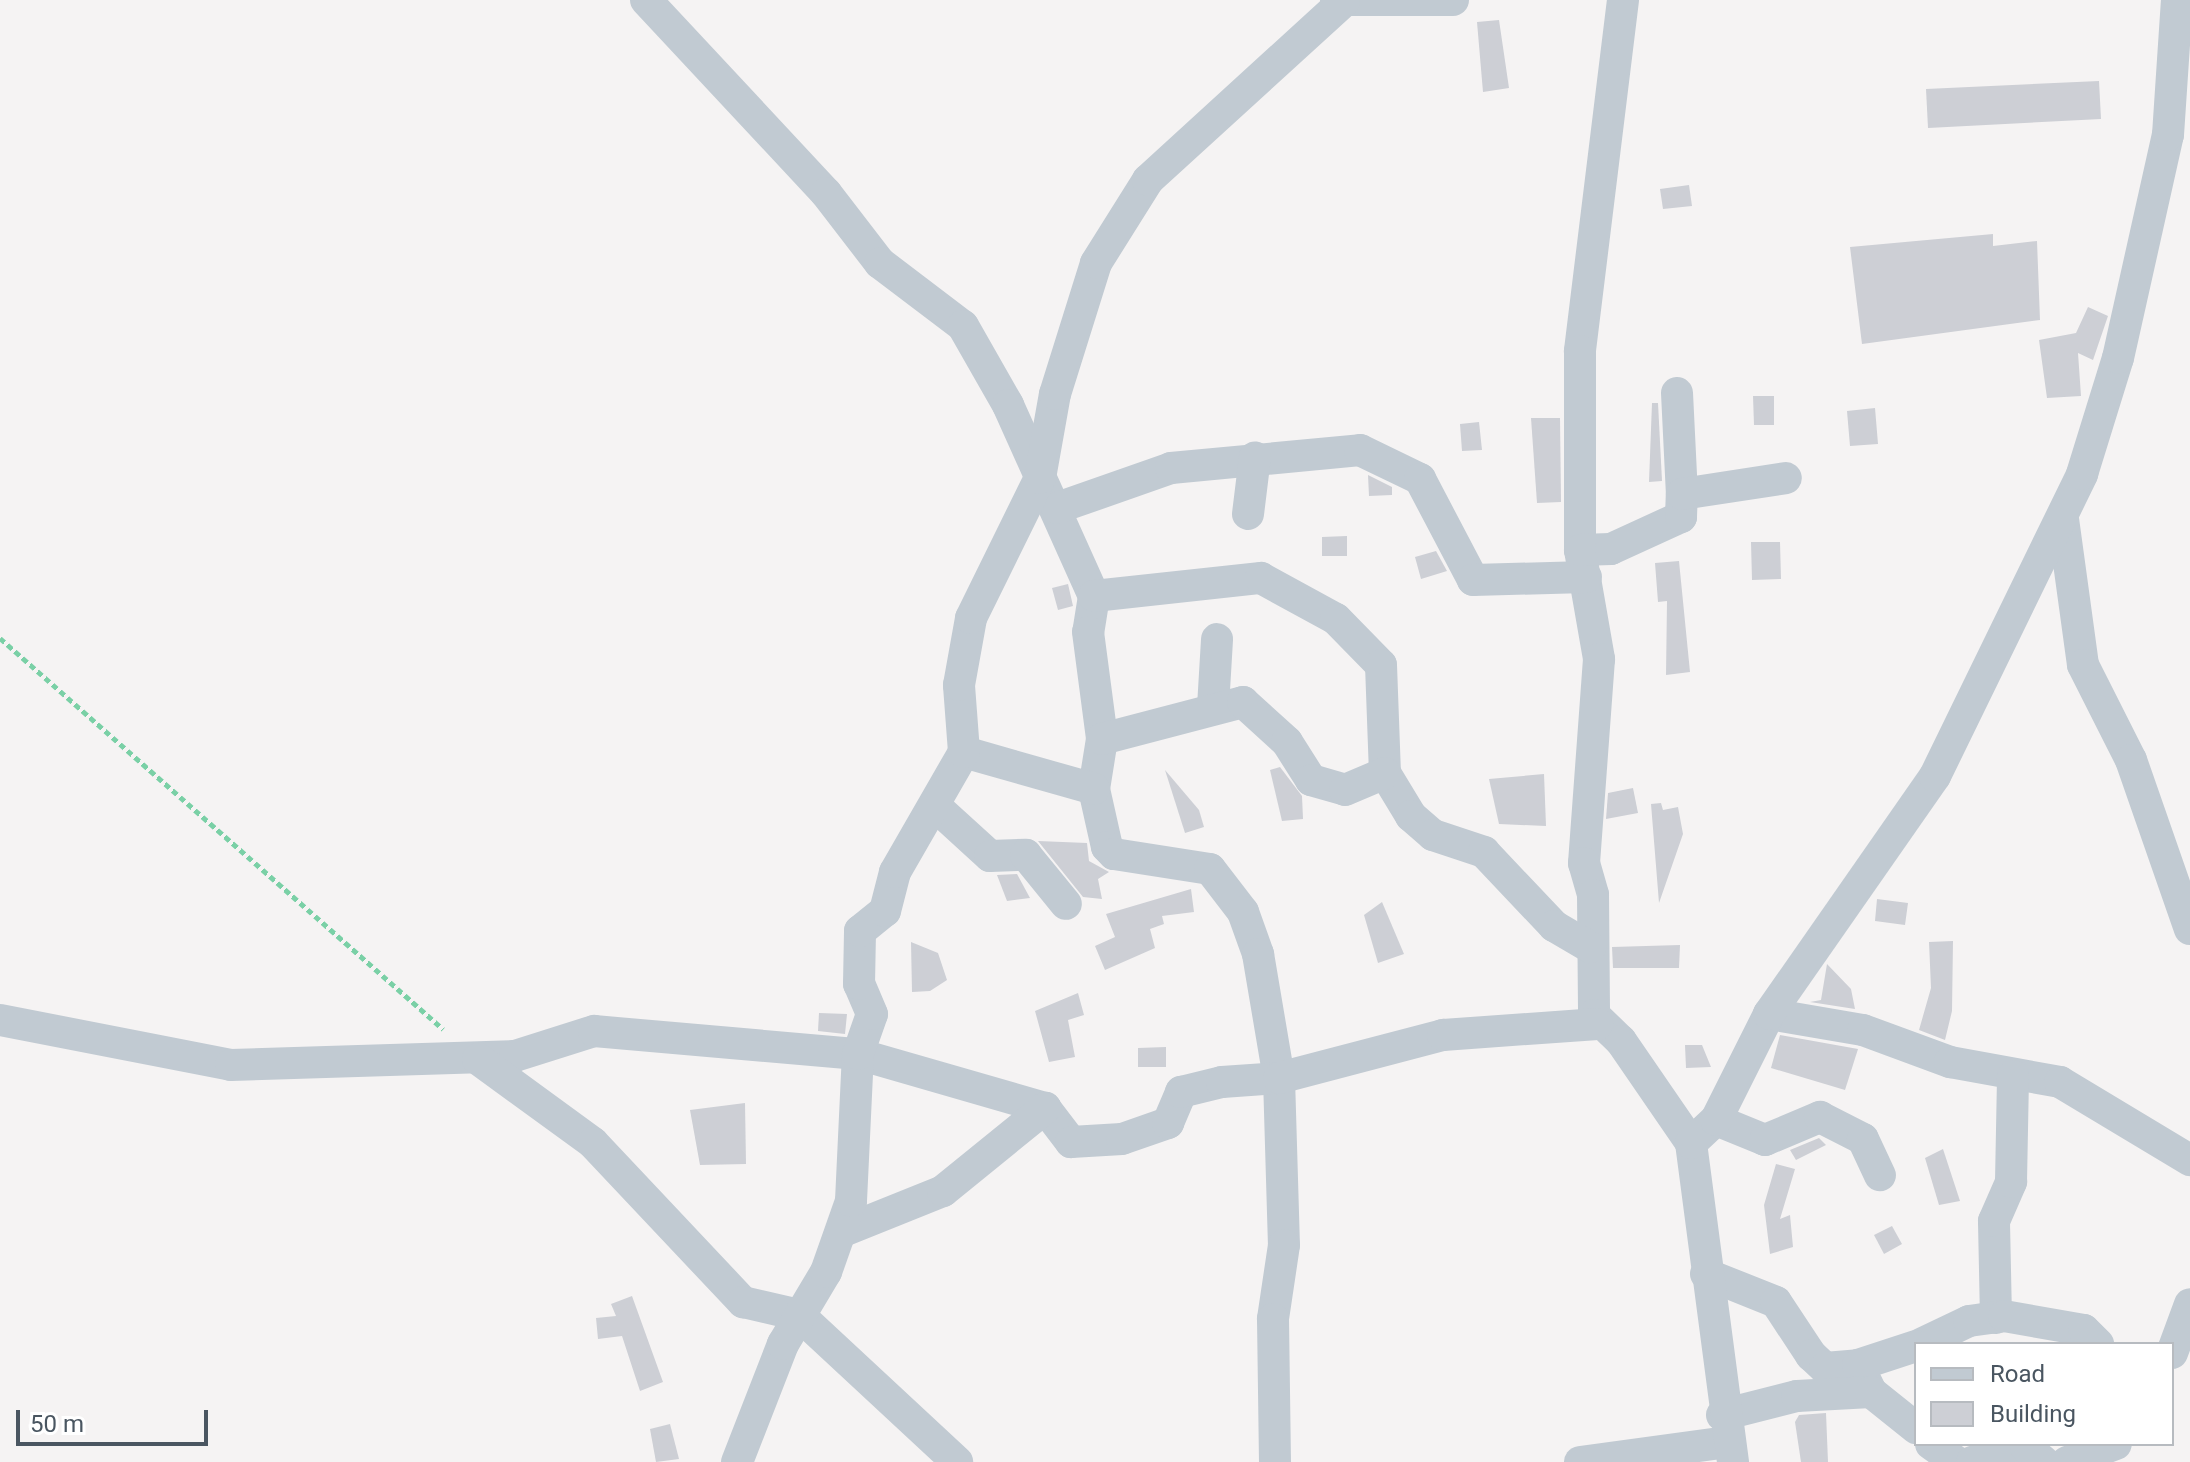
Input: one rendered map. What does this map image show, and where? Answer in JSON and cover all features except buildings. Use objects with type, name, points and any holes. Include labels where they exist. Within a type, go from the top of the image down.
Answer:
[{"type":"street","points":[[646,0],[826,193],[880,263],[963,326],[1057,508],[1094,596],[1088,632],[1102,739],[1094,789],[1102,837],[1114,854],[1210,869],[1243,912],[1258,954],[1279,1078],[1284,1245],[1273,1319],[1275,1462]]},
{"type":"street","points":[[1336,0],[1453,0]]},
{"type":"street","points":[[1598,1024],[1590,947],[1588,741],[1599,659],[1583,564],[1585,276],[1623,0]]},
{"type":"street","points":[[1691,1143],[1716,1120],[1769,1014],[1935,776],[2062,517],[2118,358],[2158,180],[2172,102],[2177,0]]},
{"type":"street","points":[[737,1462],[799,1315],[814,1299],[851,1201],[858,1054],[872,1014],[859,984],[860,931],[885,911],[895,872],[964,752],[959,685],[971,618],[1040,478],[1075,322],[1118,220],[1148,180],[1344,1]]},
{"type":"street","points":[[1057,508],[1171,468],[1255,457],[1374,453],[1420,479],[1473,580],[1583,564],[1681,517],[1677,393]]},
{"type":"street","points":[[1248,514],[1255,457]]},
{"type":"street","points":[[1682,494],[1786,478]]},
{"type":"street","points":[[2062,517],[2083,665],[2131,760],[2190,929]]},
{"type":"street","points":[[1094,596],[1261,578],[1329,615],[1381,665],[1385,773],[1411,816],[1433,835],[1484,852],[1554,926],[1590,947]]},
{"type":"street","points":[[1213,707],[1217,639]]},
{"type":"street","points":[[1102,739],[1213,707],[1243,702],[1287,742],[1311,780],[1345,790],[1385,773]]},
{"type":"street","points":[[964,752],[1094,789]]},
{"type":"street","points":[[935,806],[990,856],[1026,855],[1066,904]]},
{"type":"street","points":[[1769,1014],[1863,1030],[1950,1062],[2013,1076],[2060,1082],[2190,1160]]},
{"type":"street","points":[[0,1020],[231,1065],[515,1056],[594,1031],[858,1054],[1045,1108],[1071,1142],[1122,1139],[1168,1123],[1181,1092],[1279,1078],[1443,1035],[1598,1024],[1621,1041],[1691,1143],[1727,1440]]},
{"type":"street","points":[[478,1059],[593,1143],[743,1302],[799,1315],[957,1462]]},
{"type":"street","points":[[1996,1318],[1994,1221],[2011,1182],[2013,1076]]},
{"type":"street","points":[[841,1232],[943,1191],[1045,1108]]},
{"type":"street","points":[[1716,1120],[1765,1140],[1820,1117],[1863,1139],[1880,1175]]},
{"type":"street","points":[[1706,1274],[1776,1302],[1825,1368],[1864,1378],[1914,1426]]},
{"type":"street","points":[[2174,1348],[2190,1304]]},
{"type":"street","points":[[1927,1342],[1996,1318],[2084,1330],[2096,1342]]},
{"type":"street","points":[[1580,1462],[1727,1440],[1797,1396],[1864,1378],[1914,1347]]},
{"type":"street","points":[[1934,1446],[1957,1462]]},
{"type":"street","points":[[2067,1462],[2111,1446]]},
{"type":"street","points":[[1972,1462],[2026,1447],[2044,1462]]},
{"type":"path","points":[[0,638],[478,1059]]}]
